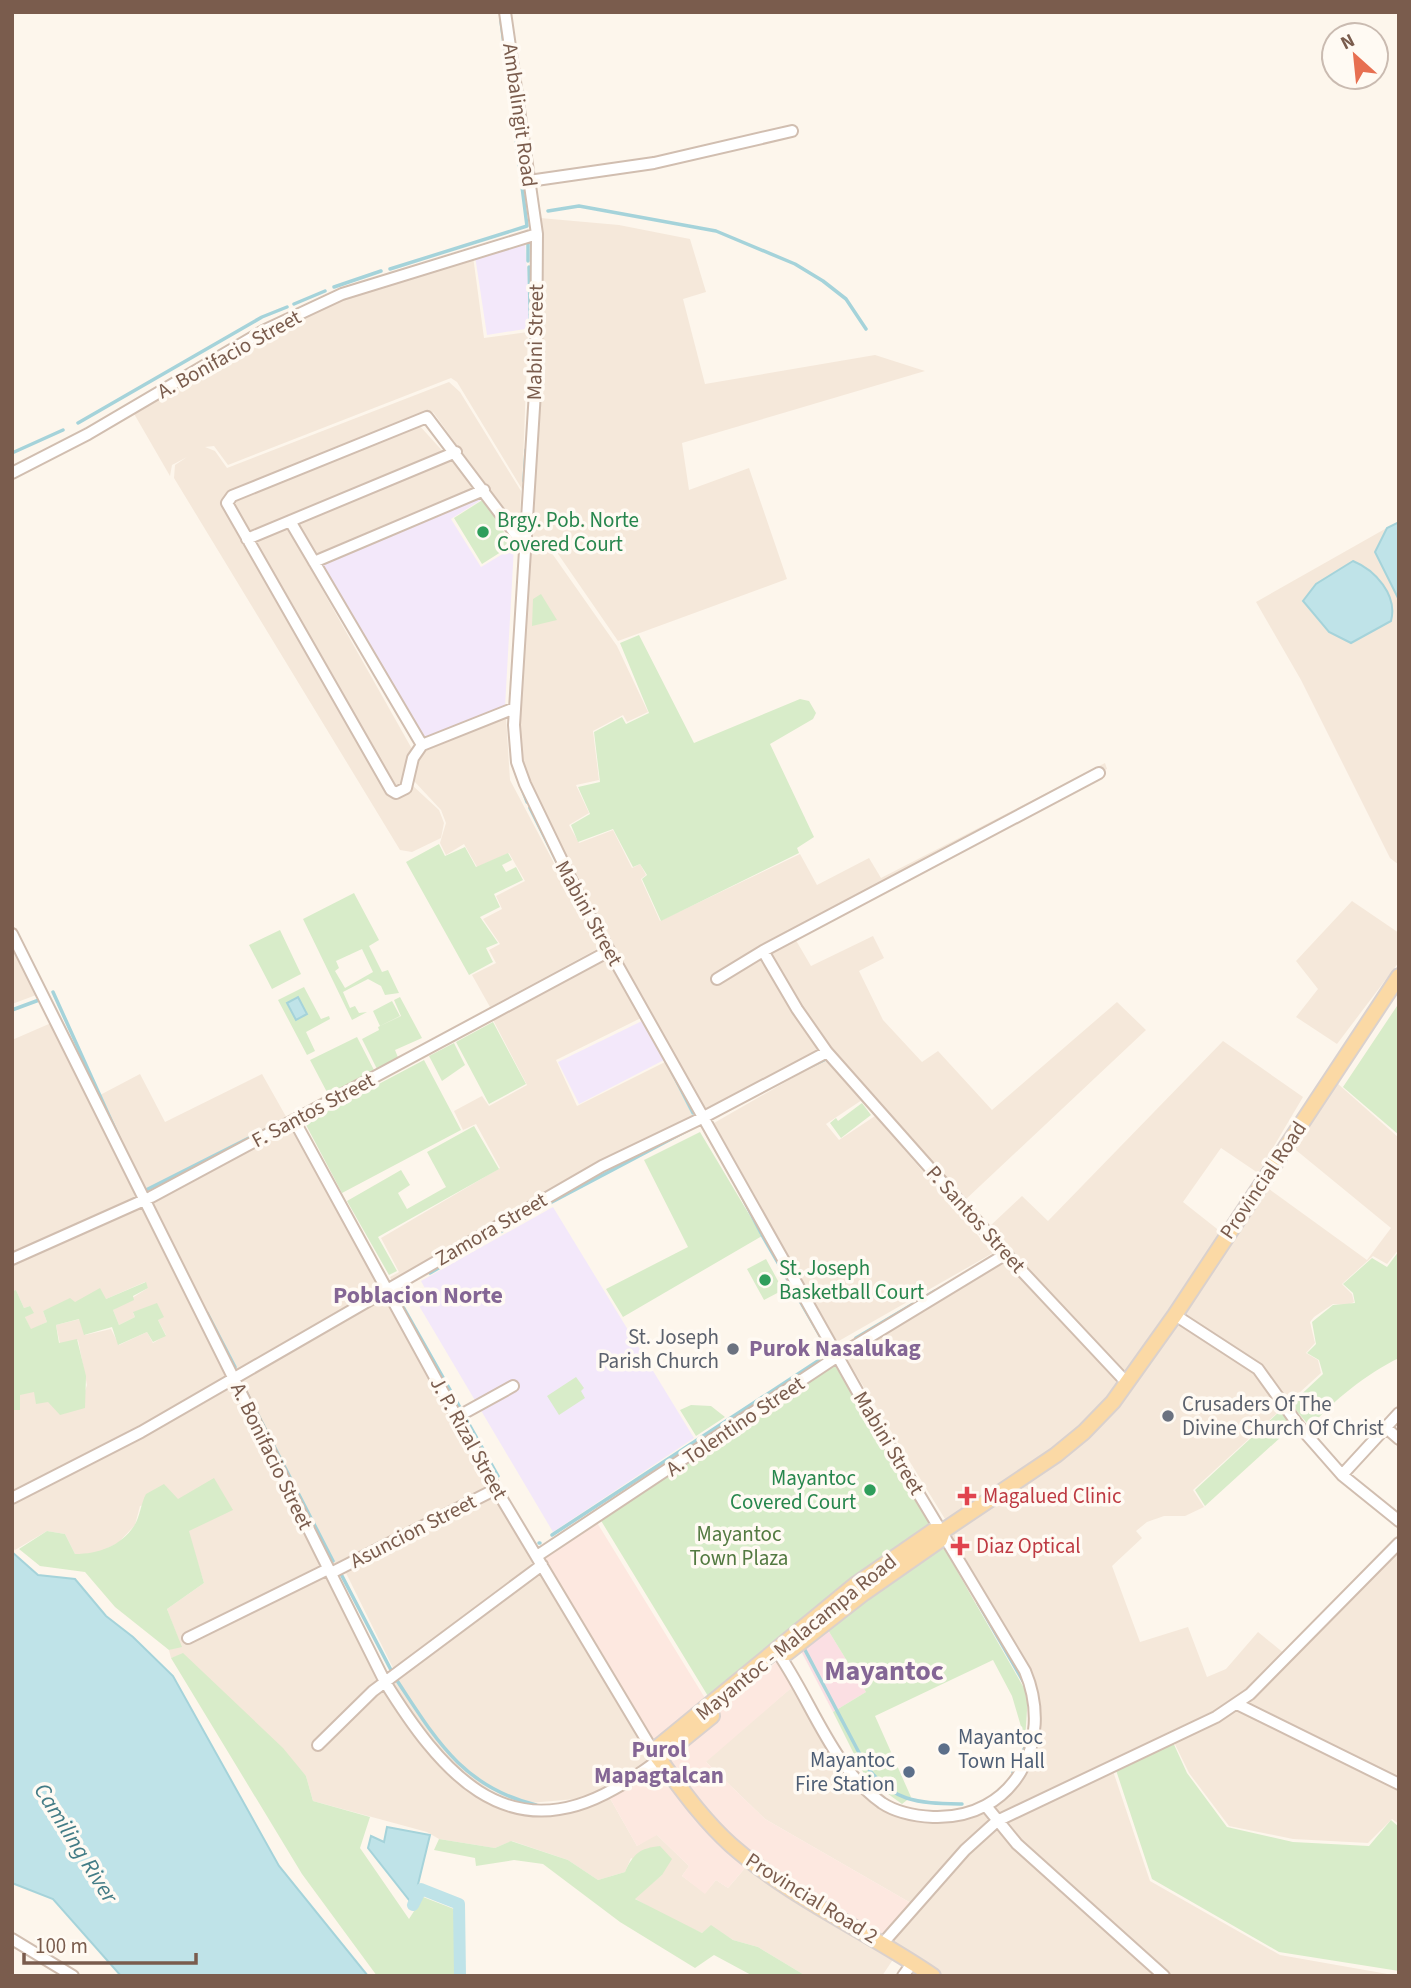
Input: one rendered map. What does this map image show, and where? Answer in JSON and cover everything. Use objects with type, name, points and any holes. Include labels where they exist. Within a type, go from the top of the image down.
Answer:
[{"type":"main road","name":"Provincial Road","points":[[1127,1383],[1175,1315],[1399,976]]},
{"type":"main road","name":"Mayantoc - Malacampa Road","points":[[654,1760],[778,1654],[862,1587],[940,1540],[943,1531],[1006,1491],[1071,1443],[1099,1418],[1127,1383]]},
{"type":"main road","name":"Provincial Road 2","points":[[654,1760],[694,1808],[741,1854],[789,1887],[933,1976]]},
{"type":"street","name":"Ambalingit Road","points":[[505,12],[535,218]]},
{"type":"street","points":[[529,181],[654,163],[792,131]]},
{"type":"street","name":"Mabini Street","points":[[535,218],[536,376],[523,544],[514,740],[524,784],[555,850],[702,1118],[838,1356],[1025,1671],[1034,1696],[1035,1723],[1026,1760],[1006,1791],[986,1806]]},
{"type":"street","name":"A. Bonifacio Street","points":[[12,473],[88,434],[265,330],[342,294],[537,234]]},
{"type":"street","points":[[515,708],[422,745],[413,758],[406,788],[396,793],[391,790],[228,506],[229,499],[237,494],[423,418],[432,419],[523,544]]},
{"type":"street","points":[[247,539],[456,452]]},
{"type":"street","points":[[314,562],[484,490]]},
{"type":"street","points":[[290,521],[422,745]]},
{"type":"street","points":[[717,979],[763,951],[1099,773]]},
{"type":"street","name":"A. Bonifacio Street","points":[[12,934],[46,997],[143,1200],[385,1682],[422,1737],[444,1762],[482,1793],[509,1806],[536,1811],[572,1809],[654,1760]]},
{"type":"street","name":"F. Santos Street","points":[[12,1259],[143,1200],[609,951]]},
{"type":"street","name":"P. Santos Street","points":[[763,951],[797,1009],[827,1052],[1006,1254],[1127,1383]]},
{"type":"street","name":"Zamora Street","points":[[12,1498],[141,1432],[234,1380],[602,1166],[702,1118],[827,1052]]},
{"type":"street","name":"J. P. Rizal Street","points":[[294,1120],[496,1489],[654,1760]]},
{"type":"street","name":"A. Tolentino Street","points":[[318,1745],[346,1715],[385,1682],[539,1560],[838,1356],[1006,1254]]},
{"type":"street","points":[[1175,1315],[1258,1369],[1299,1426],[1342,1475],[1399,1521]]},
{"type":"street","points":[[457,1418],[513,1386]]},
{"type":"street","points":[[1342,1475],[1384,1426],[1399,1413]]},
{"type":"street","points":[[1384,1426],[1399,1439]]},
{"type":"street","name":"Asuncion Street","points":[[188,1639],[496,1489]]},
{"type":"street","points":[[883,1943],[965,1850],[996,1821],[1237,1704],[1264,1682],[1399,1544]]},
{"type":"street","points":[[778,1654],[841,1758],[881,1802],[910,1815],[943,1818],[973,1814],[986,1806],[1017,1844],[1164,1976]]},
{"type":"street","points":[[1237,1704],[1399,1784]]},
{"type":"street","points":[[12,1939],[73,1976]]},
{"type":"street","points":[[903,1976],[913,1962]]},
{"type":"shaded area","points":[[540,218],[619,225],[690,239],[706,292],[683,299],[705,384],[875,355],[925,371],[682,443],[689,490],[749,468],[787,579],[618,641],[545,535],[528,540],[541,285]]},
{"type":"shaded area","points":[[525,242],[531,328],[487,335],[475,256]]},
{"type":"shaded area","points":[[473,256],[484,338],[528,332],[522,489],[457,382],[451,378],[228,465],[214,446],[205,447],[215,451],[227,468],[449,382],[460,392],[521,491],[519,531],[433,412],[228,495],[390,793],[412,785],[439,810],[444,823],[441,838],[412,852],[400,850],[174,478],[175,465],[187,457],[172,465],[170,476],[133,412],[265,333],[344,298]]},
{"type":"shaded area","points":[[418,424],[477,489],[305,559],[412,749],[403,784],[397,787],[232,506],[234,499]]},
{"type":"shaded area","points":[[483,495],[484,498],[451,519],[481,567],[514,547],[505,707],[425,740],[321,563]]},
{"type":"shaded area","points":[[1399,521],[1399,865],[1390,858],[1301,680],[1256,602]]},
{"type":"shaded area","points":[[544,542],[617,646],[648,712],[627,722],[623,715],[593,731],[599,780],[576,785],[589,813],[569,825],[579,843],[613,830],[632,868],[640,864],[646,875],[641,879],[660,921],[800,854],[817,885],[869,858],[881,878],[1105,763],[1107,769],[762,949],[762,954],[824,1051],[703,1115],[612,951],[524,775],[516,740],[526,546]]},
{"type":"shaded area","points":[[506,717],[510,780],[599,948],[490,1007],[472,975],[496,963],[489,950],[500,944],[483,919],[502,909],[496,896],[525,881],[509,853],[477,867],[464,844],[446,855],[440,843],[446,823],[441,810],[414,781],[416,760],[424,748]]},
{"type":"shaded area","points":[[1352,901],[1399,933],[1399,962],[1337,1044],[1296,1017],[1318,989],[1296,961]]},
{"type":"shaded area","points":[[873,936],[884,958],[859,971],[883,1020],[922,1062],[938,1051],[992,1110],[1117,1002],[1146,1030],[964,1201],[832,1051],[799,1007],[766,952],[794,937],[811,966]]},
{"type":"shaded area","points":[[12,937],[39,994],[12,1004]]},
{"type":"shaded area","points":[[611,957],[641,1018],[556,1060],[577,1106],[665,1062],[694,1118],[393,1283],[390,1277],[399,1272],[381,1238],[500,1168],[476,1124],[463,1130],[454,1111],[482,1096],[489,1106],[527,1085],[492,1018]]},
{"type":"shaded area","points":[[58,1020],[148,1198],[100,1095],[140,1074],[165,1122],[262,1074],[496,1489],[330,1573],[408,1717],[476,1789],[535,1811],[607,1793],[637,1846],[656,1834],[689,1866],[682,1876],[705,1893],[716,1880],[728,1888],[751,1861],[898,1952],[882,1976],[806,1976],[758,1947],[733,1940],[711,1926],[702,1933],[664,1916],[634,1898],[662,1875],[631,1858],[625,1872],[598,1880],[568,1860],[512,1841],[495,1848],[439,1839],[427,1832],[313,1801],[306,1776],[183,1654],[171,1658],[169,1650],[181,1646],[167,1609],[204,1583],[178,1499],[140,1506],[135,1525],[118,1543],[96,1554],[75,1554],[65,1534],[47,1531],[15,1550],[12,1548],[12,1410],[20,1410],[20,1394],[26,1391],[85,1391],[87,1385],[78,1340],[60,1344],[56,1325],[80,1319],[85,1335],[111,1329],[119,1345],[147,1332],[153,1343],[166,1335],[158,1320],[133,1313],[135,1317],[119,1325],[113,1310],[148,1288],[145,1282],[106,1299],[75,1302],[43,1311],[47,1322],[31,1330],[25,1317],[30,1306],[24,1308],[16,1290],[12,1291],[12,1040]]},
{"type":"shaded area","points":[[644,1020],[664,1060],[579,1104],[558,1062]]},
{"type":"shaded area","points":[[1223,1041],[1303,1097],[1258,1173],[1221,1148],[1183,1202],[1226,1236],[1127,1383],[990,1226],[1022,1196],[1048,1221]]},
{"type":"shaded area","points":[[829,1057],[865,1098],[826,1124],[839,1140],[875,1116],[993,1253],[837,1342],[714,1123]]},
{"type":"shaded area","points":[[1337,1083],[1399,1138],[1399,1249],[1387,1264],[1373,1256],[1342,1284],[1352,1294],[1354,1302],[1348,1305],[1333,1304],[1310,1322],[1315,1343],[1306,1353],[1318,1360],[1321,1373],[1193,1490],[1204,1507],[1185,1516],[1164,1516],[1147,1522],[1136,1531],[1142,1538],[1112,1566],[1140,1642],[1188,1627],[1207,1677],[1226,1669],[1258,1632],[1285,1654],[1393,1545],[1399,1551],[1399,1824],[1392,1819],[1368,1843],[1293,1839],[1229,1826],[1189,1773],[1170,1734],[997,1818],[990,1807],[1025,1771],[1035,1689],[947,1536],[1075,1446],[1265,1186],[1367,1260],[1391,1228],[1291,1146]]},
{"type":"shaded area","points":[[553,1207],[694,1438],[553,1532],[415,1299],[427,1292],[421,1281]]},
{"type":"shaded area","points":[[1004,1260],[1119,1383],[1099,1410],[1053,1449],[994,1490],[945,1519],[846,1358]]},
{"type":"shaded area","points":[[493,1496],[537,1564],[394,1670],[346,1573]]},
{"type":"shaded area","points":[[596,1521],[708,1703],[654,1746],[540,1555]]},
{"type":"shaded area","points":[[541,1570],[649,1751],[646,1764],[587,1798],[518,1804],[463,1775],[415,1721],[391,1683]]},
{"type":"shaded area","points":[[828,1630],[866,1692],[833,1712],[801,1651]]},
{"type":"shaded area","points":[[781,1658],[797,1683],[706,1762],[765,1819],[916,1906],[883,1943],[751,1861],[728,1888],[716,1880],[705,1894],[682,1876],[689,1866],[657,1835],[637,1846],[607,1793],[716,1713]]},
{"type":"shaded area","points":[[797,1683],[862,1785],[891,1809],[926,1817],[986,1806],[997,1821],[916,1906],[765,1819],[705,1761]]},
{"type":"shaded area","points":[[1112,1768],[1150,1881],[1280,1955],[1399,1976],[1164,1976],[1078,1900],[1003,1821]]},
{"type":"shaded area","points":[[995,1826],[1157,1976],[941,1976],[888,1942],[965,1855]]},
{"type":"green space","name":"Brgy. Pob. Norte Covered Court","points":[[484,499],[512,545],[482,564],[454,518]]},
{"type":"green space","points":[[541,594],[557,620],[532,626],[533,599]]},
{"type":"green space","points":[[639,635],[694,743],[800,699],[809,701],[816,713],[813,719],[770,744],[814,837],[797,848],[799,853],[661,921],[642,879],[647,875],[640,864],[633,867],[613,829],[578,842],[571,825],[590,814],[578,787],[600,782],[594,732],[622,717],[626,724],[649,713],[620,643]]},
{"type":"green space","points":[[439,844],[445,856],[465,847],[476,867],[508,853],[512,860],[502,865],[506,872],[516,867],[523,880],[494,894],[500,907],[480,917],[498,943],[486,948],[493,962],[469,975],[406,862]]},
{"type":"green space","points":[[354,893],[379,940],[369,946],[382,972],[388,970],[399,993],[385,995],[381,986],[368,979],[343,992],[350,1008],[355,1006],[359,1013],[367,1012],[352,1020],[303,919]],"holes":[[[362,949],[373,972],[345,988],[335,971],[339,968],[336,961]]]},
{"type":"green space","points":[[280,930],[301,974],[272,989],[249,945]]},
{"type":"green space","points":[[304,987],[321,1019],[329,1016],[330,1019],[306,1032],[315,1051],[307,1055],[278,1000]]},
{"type":"green space","points":[[400,997],[422,1038],[395,1050],[399,1060],[378,1071],[362,1039],[379,1030],[378,1027],[401,1016],[394,1000]]},
{"type":"green space","points":[[392,1001],[400,1016],[380,1026],[373,1011]]},
{"type":"green space","points":[[1399,1003],[1399,1135],[1343,1087]]},
{"type":"green space","points":[[493,1022],[526,1084],[489,1104],[456,1042]]},
{"type":"green space","points":[[357,1037],[375,1072],[329,1096],[310,1060]]},
{"type":"green space","points":[[454,1043],[465,1065],[442,1081],[429,1056]]},
{"type":"green space","points":[[424,1060],[461,1130],[342,1193],[305,1123]]},
{"type":"green space","points":[[862,1103],[871,1115],[841,1138],[830,1123],[836,1118],[838,1121]]},
{"type":"green space","points":[[474,1126],[499,1169],[378,1237],[397,1271],[389,1275],[347,1201],[401,1170],[410,1185],[398,1193],[407,1209],[446,1187],[427,1152]]},
{"type":"green space","points":[[700,1132],[762,1236],[623,1317],[606,1289],[688,1247],[644,1160]]},
{"type":"green space","points":[[1399,1251],[1399,1358],[1351,1388],[1310,1427],[1291,1404],[1323,1374],[1319,1360],[1307,1353],[1316,1344],[1312,1322],[1333,1305],[1355,1303],[1353,1293],[1343,1284],[1372,1258],[1387,1267]]},
{"type":"green space","name":"St. Joseph Basketball Court","points":[[766,1259],[783,1290],[764,1300],[747,1269]]},
{"type":"green space","points":[[146,1282],[148,1288],[133,1296],[134,1300],[113,1310],[119,1325],[135,1317],[133,1312],[157,1303],[164,1317],[158,1320],[166,1336],[153,1342],[147,1332],[118,1345],[112,1327],[84,1335],[79,1319],[56,1325],[59,1343],[77,1339],[86,1376],[85,1408],[60,1415],[48,1402],[36,1404],[34,1392],[20,1395],[20,1410],[12,1410],[12,1291],[16,1290],[24,1308],[30,1306],[34,1313],[25,1317],[31,1329],[47,1322],[43,1311],[70,1298],[75,1302],[100,1288],[106,1299]]},
{"type":"green space","name":"Mayantoc Town Plaza","points":[[834,1364],[931,1526],[711,1701],[600,1519]]},
{"type":"green space","points":[[576,1377],[584,1388],[581,1391],[585,1398],[559,1415],[547,1396]]},
{"type":"green space","points":[[691,1405],[711,1406],[725,1417],[696,1436],[680,1410]]},
{"type":"green space","points":[[1280,1411],[1293,1426],[1205,1506],[1195,1490]]},
{"type":"green space","points":[[214,1478],[233,1510],[189,1531],[204,1583],[167,1609],[182,1647],[169,1650],[115,1607],[85,1572],[40,1566],[19,1549],[47,1531],[65,1534],[75,1554],[100,1550],[116,1544],[129,1533],[146,1494],[164,1484],[178,1499]]},
{"type":"green space","points":[[941,1543],[1028,1695],[1025,1740],[1012,1696],[993,1660],[875,1716],[911,1797],[902,1804],[866,1778],[833,1712],[866,1692],[828,1630]]},
{"type":"green space","points":[[183,1653],[283,1748],[306,1776],[313,1801],[370,1817],[360,1848],[409,1919],[423,1897],[454,1909],[455,1976],[377,1976],[302,1874],[171,1658]]},
{"type":"green space","points":[[1171,1738],[1187,1773],[1227,1827],[1293,1842],[1369,1846],[1391,1820],[1399,1827],[1399,1971],[1279,1952],[1152,1879],[1114,1764]]},
{"type":"green space","points":[[439,1839],[495,1848],[511,1841],[568,1860],[598,1880],[625,1872],[638,1853],[660,1846],[672,1859],[662,1875],[635,1899],[702,1933],[711,1925],[733,1940],[758,1947],[806,1976],[753,1976],[714,1955],[695,1968],[620,1922],[543,1864],[514,1860],[476,1866],[475,1858],[434,1850]]},
{"type":"water","points":[[1399,522],[1399,600],[1375,552],[1387,528]]},
{"type":"water","points":[[1353,561],[1377,577],[1388,593],[1392,611],[1391,621],[1351,643],[1329,632],[1303,601],[1316,584]]},
{"type":"water","points":[[298,997],[307,1014],[296,1020],[287,1003]]},
{"type":"water","name":"Camiling River","points":[[12,1552],[38,1575],[75,1579],[106,1616],[133,1637],[173,1676],[279,1866],[368,1976],[121,1976],[53,1899],[12,1883]]},
{"type":"water","points":[[387,1827],[430,1835],[413,1905],[368,1848],[371,1836],[384,1842]]},
{"type":"waterway","points":[[390,269],[527,226],[501,21]]},
{"type":"waterway","points":[[548,211],[579,206],[716,231],[795,264],[823,281],[846,299],[866,329]]},
{"type":"waterway","points":[[528,239],[528,261]]},
{"type":"waterway","points":[[529,267],[531,345]]},
{"type":"waterway","points":[[334,287],[381,271]]},
{"type":"waterway","points":[[294,304],[325,291]]},
{"type":"waterway","points":[[78,423],[262,317],[287,307]]},
{"type":"waterway","points":[[12,453],[63,430]]},
{"type":"waterway","points":[[524,481],[526,450]]},
{"type":"waterway","points":[[513,765],[527,802]]},
{"type":"waterway","points":[[530,808],[563,874]]},
{"type":"waterway","points":[[53,992],[120,1140]]},
{"type":"waterway","points":[[12,1010],[39,1000]]},
{"type":"waterway","points":[[807,1068],[828,1058]]},
{"type":"waterway","points":[[671,1070],[693,1113]]},
{"type":"waterway","points":[[144,1191],[273,1126]]},
{"type":"waterway","points":[[430,1273],[550,1203],[690,1129]]},
{"type":"waterway","points":[[736,1185],[761,1233]]},
{"type":"waterway","points":[[552,1535],[830,1353],[762,1235]]},
{"type":"waterway","points":[[393,1289],[462,1411]]},
{"type":"waterway","points":[[856,1338],[935,1291]]},
{"type":"waterway","points":[[207,1313],[235,1367]]},
{"type":"waterway","points":[[243,1386],[333,1561]]},
{"type":"waterway","points":[[465,1417],[498,1476]]},
{"type":"waterway","points":[[341,1574],[391,1670]]},
{"type":"waterway","points":[[978,1603],[1023,1681]]},
{"type":"waterway","points":[[805,1650],[865,1764],[885,1787],[896,1794],[919,1801],[962,1804]]},
{"type":"waterway","points":[[396,1679],[438,1740],[469,1773],[510,1797],[536,1805]]},
{"type":"waterway","points":[[1013,1772],[1027,1743]]},
{"type":"waterway","points":[[413,1905],[421,1889],[459,1904],[460,1976]]},
{"type":"place","name":"Brgy. Pob. Norte Covered Court","points":[[483,532]]},
{"type":"place","name":"St. Joseph Basketball Court","points":[[765,1280]]},
{"type":"place","name":"St. Joseph Parish Church","points":[[733,1349]]},
{"type":"place","name":"Crusaders Of The Divine Church Of Christ","points":[[1168,1416]]},
{"type":"place","name":"Mayantoc Covered Court","points":[[870,1490]]},
{"type":"place","name":"Magalued Clinic","points":[[967,1496]]},
{"type":"place","name":"Diaz Optical","points":[[960,1546]]},
{"type":"place","name":"Mayantoc Town Hall","points":[[944,1749]]},
{"type":"place","name":"Mayantoc Fire Station","points":[[909,1772]]},
{"type":"district","name":"Poblacion Norte","points":[[418,1295]]},
{"type":"district","name":"Purok Nasalukag","points":[[835,1348]]},
{"type":"district","name":"Mayantoc","points":[[884,1671]]},
{"type":"district","name":"Purol Mapagtalcan","points":[[659,1762]]}]
